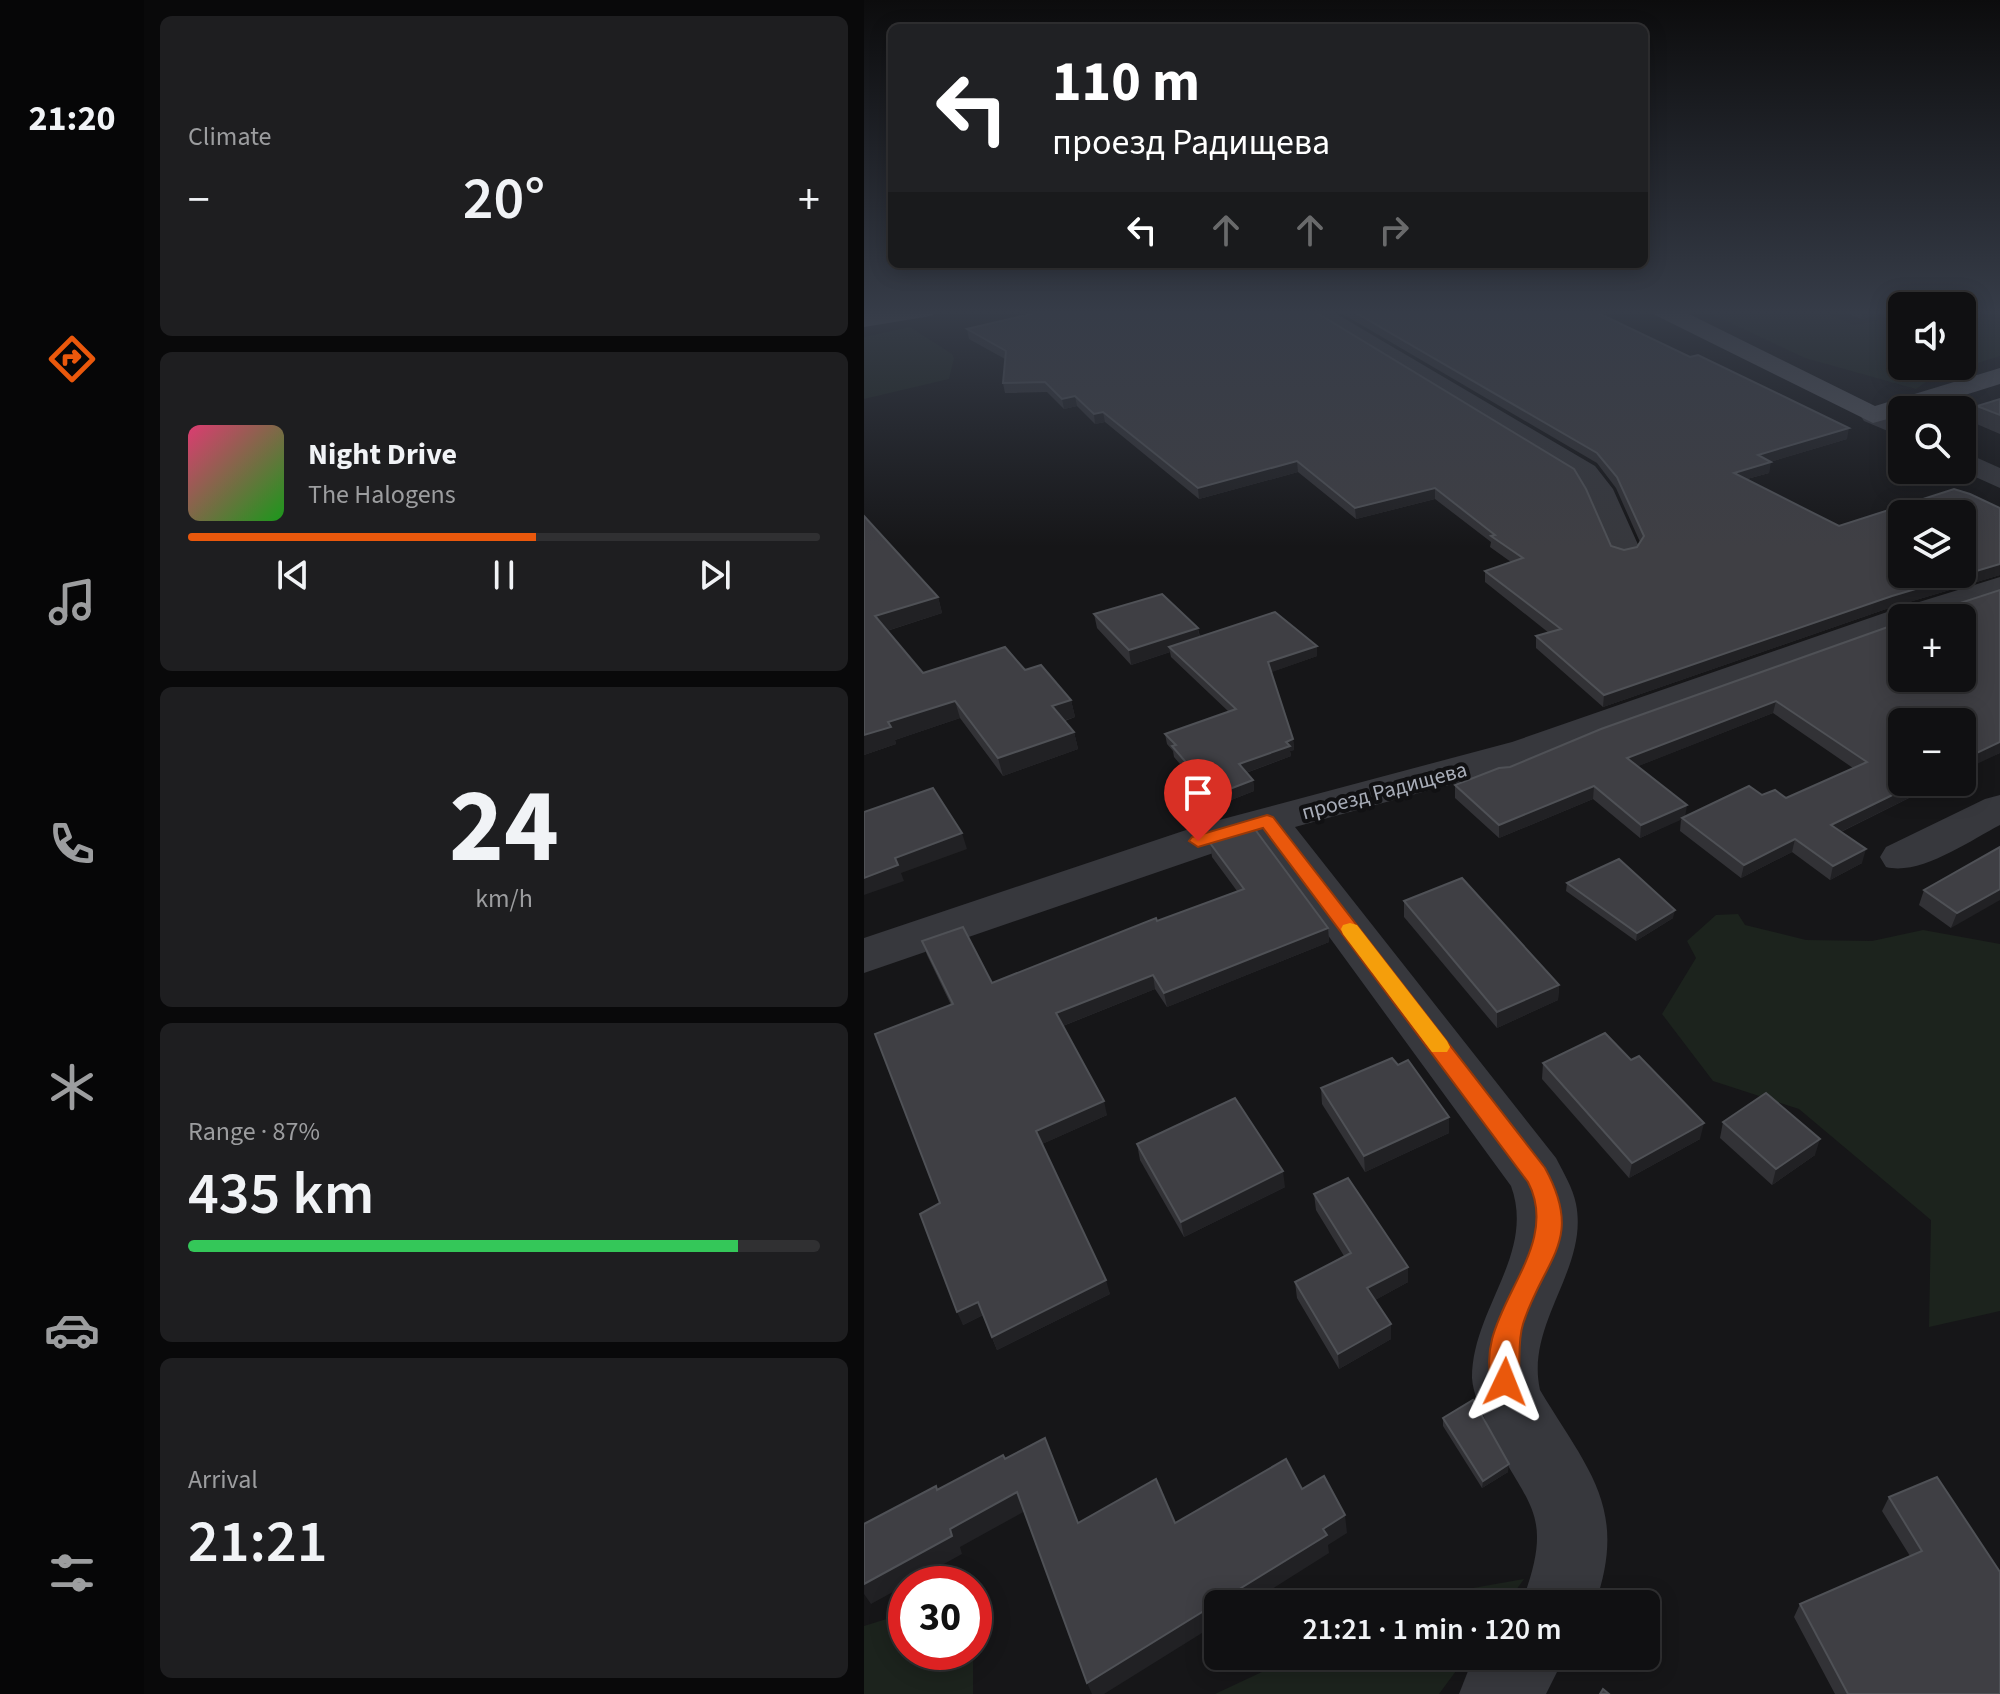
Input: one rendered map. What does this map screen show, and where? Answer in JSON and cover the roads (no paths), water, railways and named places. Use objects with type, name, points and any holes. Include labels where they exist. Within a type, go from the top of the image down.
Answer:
[{"type":"main road","points":[[1821,389],[1873,415],[1957,389]]},
{"type":"street","points":[[1446,389],[1585,472],[1601,492],[1612,527],[1624,549]]},
{"type":"street","points":[[1873,415],[1888,422]]},
{"type":"street","points":[[1976,467],[2000,479]]},
{"type":"street","name":"проезд Радищева","points":[[1946,604],[2000,587]]},
{"type":"street","name":"проезд Радищева","points":[[864,956],[1156,854],[1526,751],[1888,623]]},
{"type":"street","points":[[1902,857],[2000,808]]},
{"type":"street","points":[[1267,821],[1536,1175],[1548,1196],[1551,1218],[1546,1245],[1510,1324],[1504,1355],[1505,1382],[1513,1407],[1568,1498],[1575,1532],[1570,1574],[1564,1590]]},
{"type":"street","points":[[1498,1694],[1516,1670]]}]
